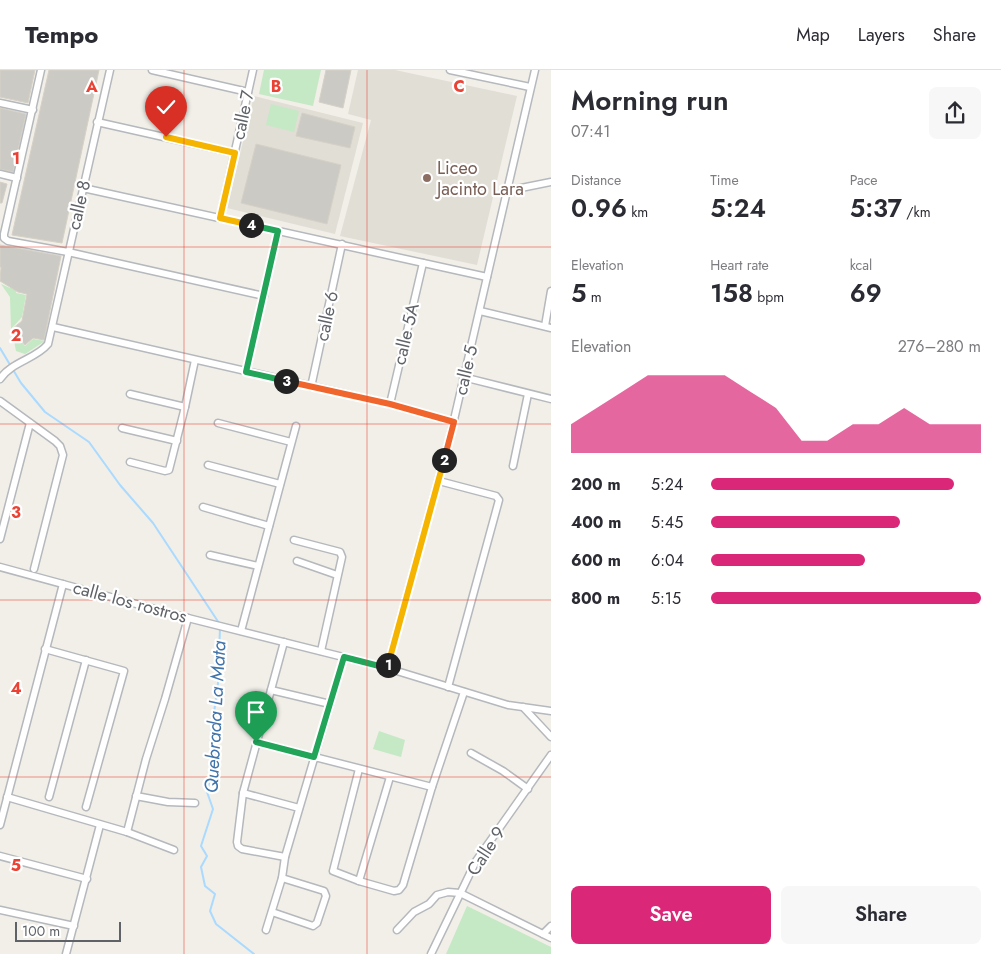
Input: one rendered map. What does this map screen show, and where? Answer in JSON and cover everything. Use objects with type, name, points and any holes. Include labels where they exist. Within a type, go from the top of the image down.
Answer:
[{"type":"street","points":[[41,70],[4,238],[8,241],[68,252],[264,296]]},
{"type":"street","name":"calle 8","points":[[2,377],[24,360],[45,348],[50,340],[68,252],[110,70]]},
{"type":"street","points":[[152,70],[248,92]]},
{"type":"street","name":"calle 7","points":[[220,218],[253,70]]},
{"type":"street","points":[[450,70],[530,87]]},
{"type":"street","name":"calle 5","points":[[387,668],[454,422],[535,70]]},
{"type":"street","points":[[0,102],[32,110]]},
{"type":"street","points":[[97,122],[235,153]]},
{"type":"street","points":[[0,174],[17,178]]},
{"type":"street","points":[[506,191],[551,182]]},
{"type":"street","points":[[83,188],[486,277]]},
{"type":"street","points":[[246,372],[278,231]]},
{"type":"street","name":"calle 6","points":[[311,387],[342,244]]},
{"type":"street","name":"calle 5A","points":[[390,404],[423,263]]},
{"type":"street","points":[[480,311],[548,327],[551,291]]},
{"type":"street","points":[[53,327],[390,404],[454,422]]},
{"type":"street","points":[[130,462],[165,471],[168,470],[177,441],[195,360]]},
{"type":"street","points":[[463,378],[551,399]]},
{"type":"street","points":[[130,394],[185,408]]},
{"type":"street","points":[[514,466],[528,394]]},
{"type":"street","points":[[0,401],[55,441],[60,446],[63,455],[34,568]]},
{"type":"street","points":[[0,539],[30,423]]},
{"type":"street","points":[[218,423],[291,442]]},
{"type":"street","points":[[241,631],[296,426]]},
{"type":"street","points":[[122,428],[177,441]]},
{"type":"street","points":[[208,465],[280,484]]},
{"type":"street","points":[[438,481],[496,496],[498,500],[448,687]]},
{"type":"street","points":[[203,507],[269,526]]},
{"type":"street","points":[[294,540],[340,552],[342,557],[321,651]]},
{"type":"street","points":[[210,555],[258,566]]},
{"type":"street","points":[[297,561],[337,575]]},
{"type":"street","name":"calle los rostros","points":[[0,567],[188,618],[387,668],[508,705],[551,711]]},
{"type":"street","points":[[0,825],[63,584]]},
{"type":"street","points":[[127,832],[146,758],[188,618]]},
{"type":"street","points":[[284,642],[243,793],[237,842],[238,846],[242,849],[285,857]]},
{"type":"street","points":[[45,649],[124,671],[86,808]]},
{"type":"street","points":[[266,930],[282,878],[285,857],[344,657]]},
{"type":"street","points":[[49,797],[86,660]]},
{"type":"street","points":[[271,690],[330,704]]},
{"type":"street","points":[[359,769],[333,871],[359,881],[394,891],[399,890],[403,885],[432,787],[464,692]]},
{"type":"street","points":[[523,707],[551,737]]},
{"type":"street","points":[[256,742],[432,787]]},
{"type":"street","points":[[471,753],[503,771],[528,789]]},
{"type":"street","name":"Calle 9","points":[[430,954],[476,860],[551,754]]},
{"type":"street","points":[[359,881],[390,776]]},
{"type":"street","points":[[243,793],[300,808]]},
{"type":"street","points":[[136,796],[168,802],[195,803]]},
{"type":"street","points":[[7,797],[127,832],[174,850]]},
{"type":"street","points":[[66,954],[100,825]]},
{"type":"street","points":[[0,856],[87,879]]},
{"type":"street","points":[[272,912],[313,926],[317,923],[326,896],[324,891],[282,878]]},
{"type":"street","points":[[397,930],[414,912],[429,904],[437,895],[448,892],[460,893],[551,938]]},
{"type":"street","points":[[0,910],[74,926]]},
{"type":"street","points":[[543,934],[551,926]]},
{"type":"shaded area","name":"Liceo Jacinto Lara","points":[[358,70],[395,70],[517,96],[477,265],[340,236],[371,120],[348,114]]},
{"type":"shaded area","points":[[254,96],[363,123],[335,234],[227,208]]},
{"type":"green space","points":[[264,70],[321,70],[313,106],[259,94]]},
{"type":"green space","points":[[271,104],[299,111],[294,132],[266,125]]},
{"type":"green space","points":[[14,273],[20,274],[16,293],[26,295],[22,317],[11,329],[10,297],[1,284],[10,288]]},
{"type":"green space","points":[[12,330],[25,346],[33,339],[45,341],[25,354],[16,351]]},
{"type":"green space","points":[[379,731],[405,740],[401,757],[373,749]]},
{"type":"green space","points":[[467,906],[551,947],[551,954],[446,954]]},
{"type":"building","points":[[0,70],[35,70],[28,103],[0,97]]},
{"type":"building","points":[[49,70],[99,70],[62,243],[12,235]]},
{"type":"building","points":[[326,70],[351,70],[343,108],[319,102]]},
{"type":"building","points":[[0,108],[26,114],[13,172],[0,169]]},
{"type":"building","points":[[302,113],[355,127],[350,148],[296,136]]},
{"type":"building","points":[[256,144],[341,165],[327,224],[241,203]]},
{"type":"building","points":[[0,182],[7,184],[2,203],[0,203]]},
{"type":"building","points":[[0,245],[61,256],[44,340],[33,338],[25,345],[12,329],[22,321],[27,294],[18,292],[0,281]]},
{"type":"waterway","name":"Quebrada La Mata","points":[[0,348],[21,383],[45,412],[89,442],[120,485],[153,523],[219,623]]},
{"type":"waterway","name":"Quebrada La Mata","points":[[220,628],[218,683],[211,735],[216,752],[207,792],[213,809],[201,846],[207,856],[201,867],[205,886],[215,894],[210,911],[216,924],[254,954]]},
{"type":"place","name":"Liceo Jacinto Lara","points":[[427,178]]},
{"type":"route","points":[[166,137],[235,153],[220,218],[278,231],[246,372],[390,404],[454,422],[387,668],[344,657],[314,757],[256,742]]}]
